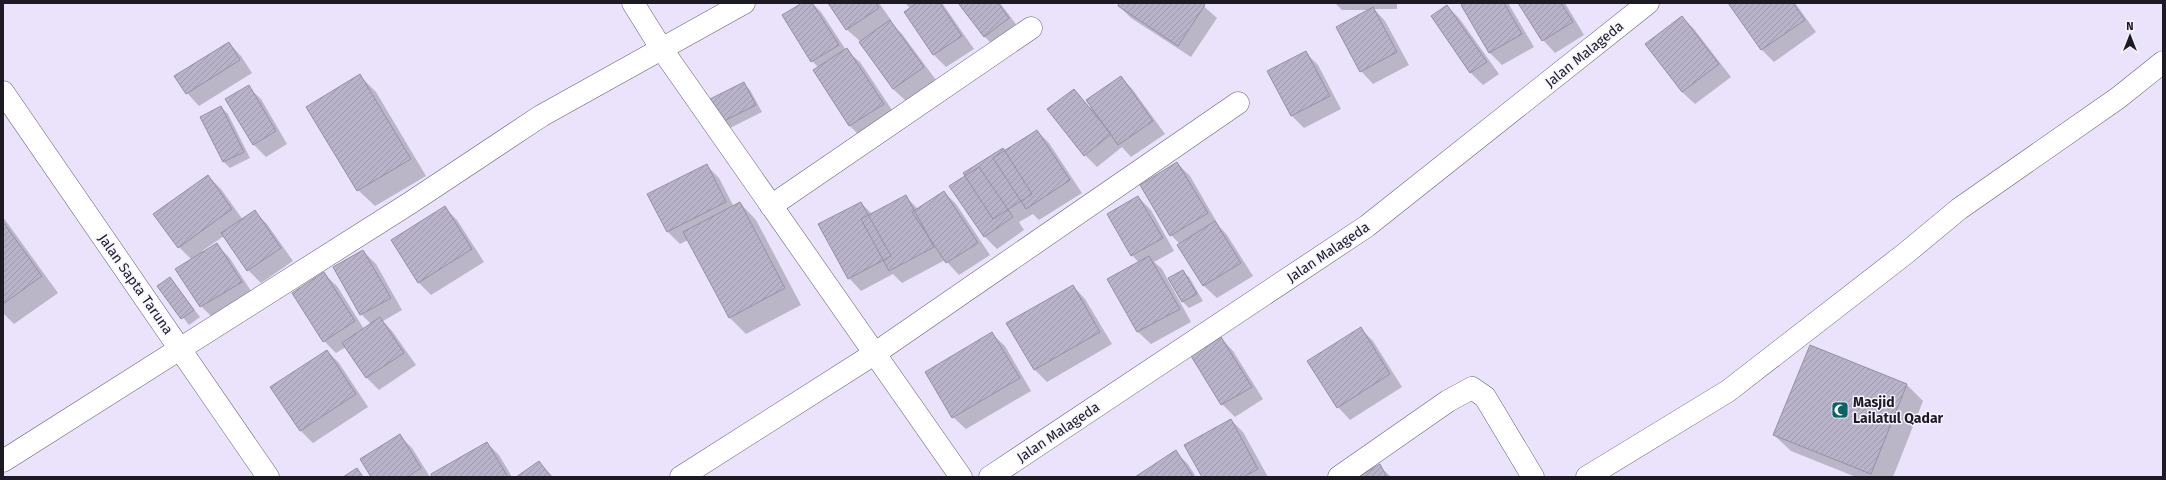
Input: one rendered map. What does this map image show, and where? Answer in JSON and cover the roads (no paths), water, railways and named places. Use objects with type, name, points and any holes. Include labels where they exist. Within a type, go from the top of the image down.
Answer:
[{"type":"street","points":[[633,3],[661,48],[961,477]]},
{"type":"street","points":[[3,460],[410,203],[541,116],[661,48],[715,21],[744,3]]},
{"type":"street","name":"Jalan Malageda","points":[[990,477],[1368,226],[1648,3]]},
{"type":"street","points":[[772,206],[1031,28]]},
{"type":"street","points":[[1587,477],[1728,391],[1906,253],[1959,209],[2118,98],[2163,62]]},
{"type":"street","name":"Jalan Sapta Taruna","points":[[3,92],[268,477]]},
{"type":"street","points":[[681,477],[874,354],[1238,103]]},
{"type":"street","points":[[1339,477],[1448,402],[1472,388],[1485,398],[1533,477]]},
{"type":"place","name":"Masjid Lailatul Qadar","points":[[1840,410]]}]
